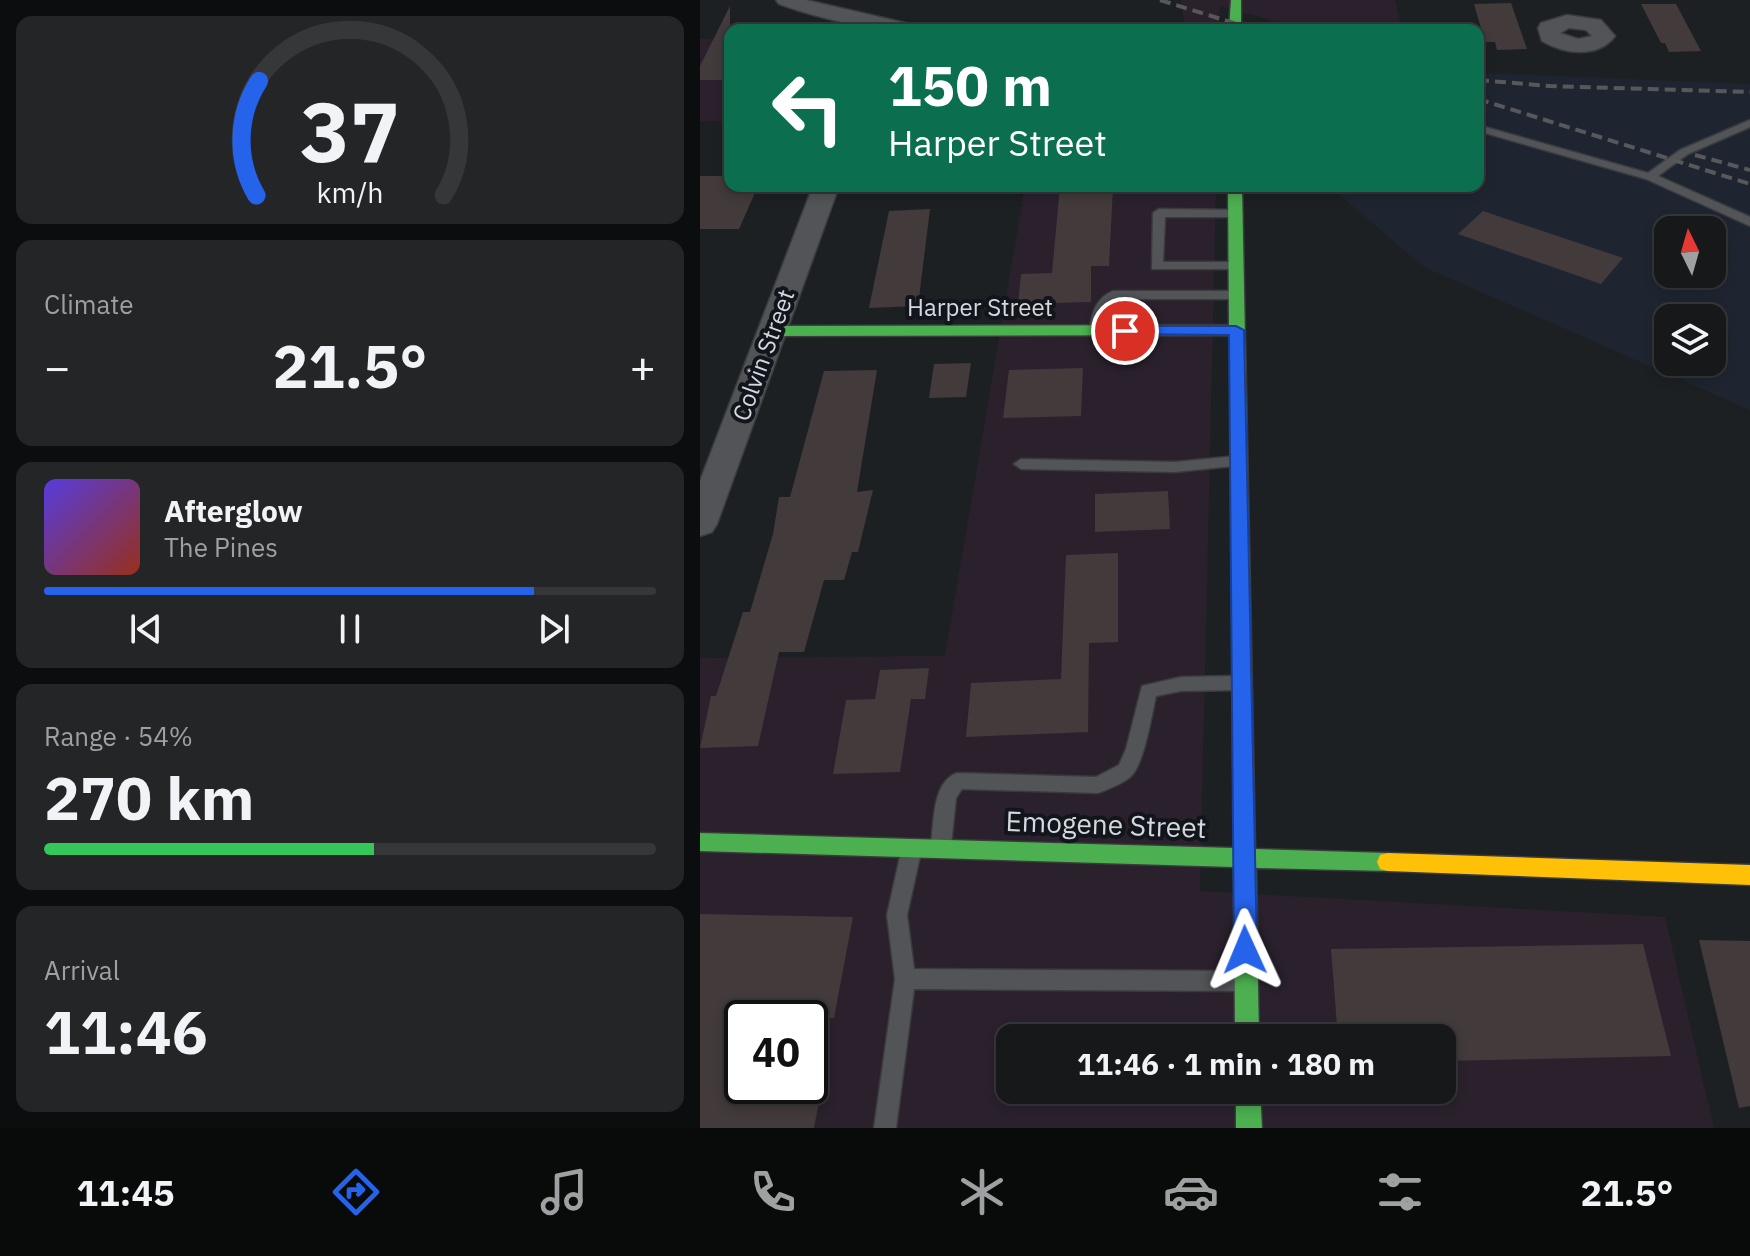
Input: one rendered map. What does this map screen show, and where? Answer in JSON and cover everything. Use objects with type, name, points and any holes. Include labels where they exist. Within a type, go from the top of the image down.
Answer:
[{"type":"street","points":[[786,0],[874,24]]},
{"type":"street","points":[[1235,24],[1236,0]]},
{"type":"street","points":[[1567,0],[1576,21]]},
{"type":"street","name":"Colvin Street","points":[[700,524],[824,192]]},
{"type":"street","points":[[1235,192],[1247,1024]]},
{"type":"street","name":"Harper Street","points":[[771,331],[1236,330]]},
{"type":"street","name":"Emogene Street","points":[[700,842],[941,847],[1750,875]]},
{"type":"street","points":[[1248,1104],[1249,1128]]},
{"type":"lane","points":[[1650,177],[1684,152],[1750,123]]},
{"type":"lane","points":[[1484,130],[1650,177],[1750,222]]},
{"type":"lane","points":[[1235,213],[1159,213],[1156,266],[1236,266]]},
{"type":"lane","points":[[1096,331],[1099,309],[1113,295],[1236,295]]},
{"type":"lane","points":[[1021,464],[1175,467],[1238,461]]},
{"type":"lane","points":[[941,847],[947,796],[957,781],[1098,785],[1126,770],[1135,749],[1148,691],[1181,684],[1241,683]]},
{"type":"lane","points":[[885,1128],[905,979],[897,915],[912,847]]},
{"type":"lane","points":[[905,979],[1246,981]]},
{"type":"shaded area","points":[[1181,0],[1395,0],[1401,24],[1284,24],[1220,6],[1219,24],[1184,24]]},
{"type":"shaded area","points":[[700,39],[724,39],[724,121],[700,121]]},
{"type":"shaded area","points":[[1484,73],[1750,84],[1750,410],[1672,376],[1726,376],[1726,304],[1654,304],[1654,368],[1424,267],[1336,192],[1484,192]]},
{"type":"shaded area","points":[[1024,192],[1216,192],[1200,891],[1665,917],[1714,1128],[700,1128],[700,658],[945,656]]},
{"type":"building","points":[[1511,3],[1527,49],[1497,50],[1495,42],[1485,42],[1484,24],[1480,24],[1474,4]]},
{"type":"building","points":[[1641,4],[1676,4],[1701,51],[1669,52]]},
{"type":"building","points":[[730,6],[730,24],[724,24],[724,80],[700,80],[700,66]]},
{"type":"building","points":[[700,176],[724,176],[724,192],[755,192],[739,229],[700,229]]},
{"type":"building","points":[[1059,192],[1113,192],[1109,266],[1091,266],[1091,302],[1018,304],[1021,274],[1052,273]]},
{"type":"building","points":[[930,209],[918,306],[869,308],[889,211]]},
{"type":"building","points":[[1483,211],[1623,258],[1601,284],[1458,234]]},
{"type":"building","points":[[971,363],[966,397],[929,398],[934,364]]},
{"type":"building","points":[[1083,368],[1081,416],[1003,418],[1009,370]]},
{"type":"building","points":[[877,370],[857,492],[873,490],[858,552],[852,552],[844,580],[824,580],[804,652],[779,652],[758,746],[700,748],[711,696],[716,696],[743,612],[750,612],[773,534],[779,497],[790,497],[824,371]]},
{"type":"building","points":[[1168,491],[1170,529],[1095,532],[1095,494]]},
{"type":"building","points":[[1118,553],[1118,642],[1089,643],[1088,732],[966,737],[971,683],[1061,679],[1066,555]]},
{"type":"building","points":[[929,668],[925,699],[911,699],[900,772],[833,774],[846,700],[875,699],[880,670]]},
{"type":"building","points":[[700,914],[853,917],[834,1018],[828,1018],[828,1000],[724,1000],[724,1104],[819,1104],[814,1128],[700,1128]]},
{"type":"building","points":[[1699,940],[1750,941],[1750,1106],[1739,1108]]},
{"type":"building","points":[[1643,944],[1671,1056],[1456,1061],[1456,1024],[1337,1024],[1331,949]]},
{"type":"railway","points":[[1160,0],[1237,24]]},
{"type":"railway","points":[[1484,80],[1550,86],[1750,92]]},
{"type":"railway","points":[[1484,101],[1750,184]]},
{"type":"railway","points":[[1695,155],[1750,170]]},
{"type":"traffic: fast","points":[[1235,24],[1236,0]]},
{"type":"traffic: fast","points":[[1235,192],[1247,1024]]},
{"type":"traffic: fast","points":[[771,331],[1236,330]]},
{"type":"traffic: fast","points":[[700,842],[1388,862]]},
{"type":"traffic: fast","points":[[1248,1104],[1249,1128]]},
{"type":"traffic: slow","points":[[1388,862],[1750,875]]},
{"type":"route","points":[[1125,331],[1236,330],[1245,950]]}]
